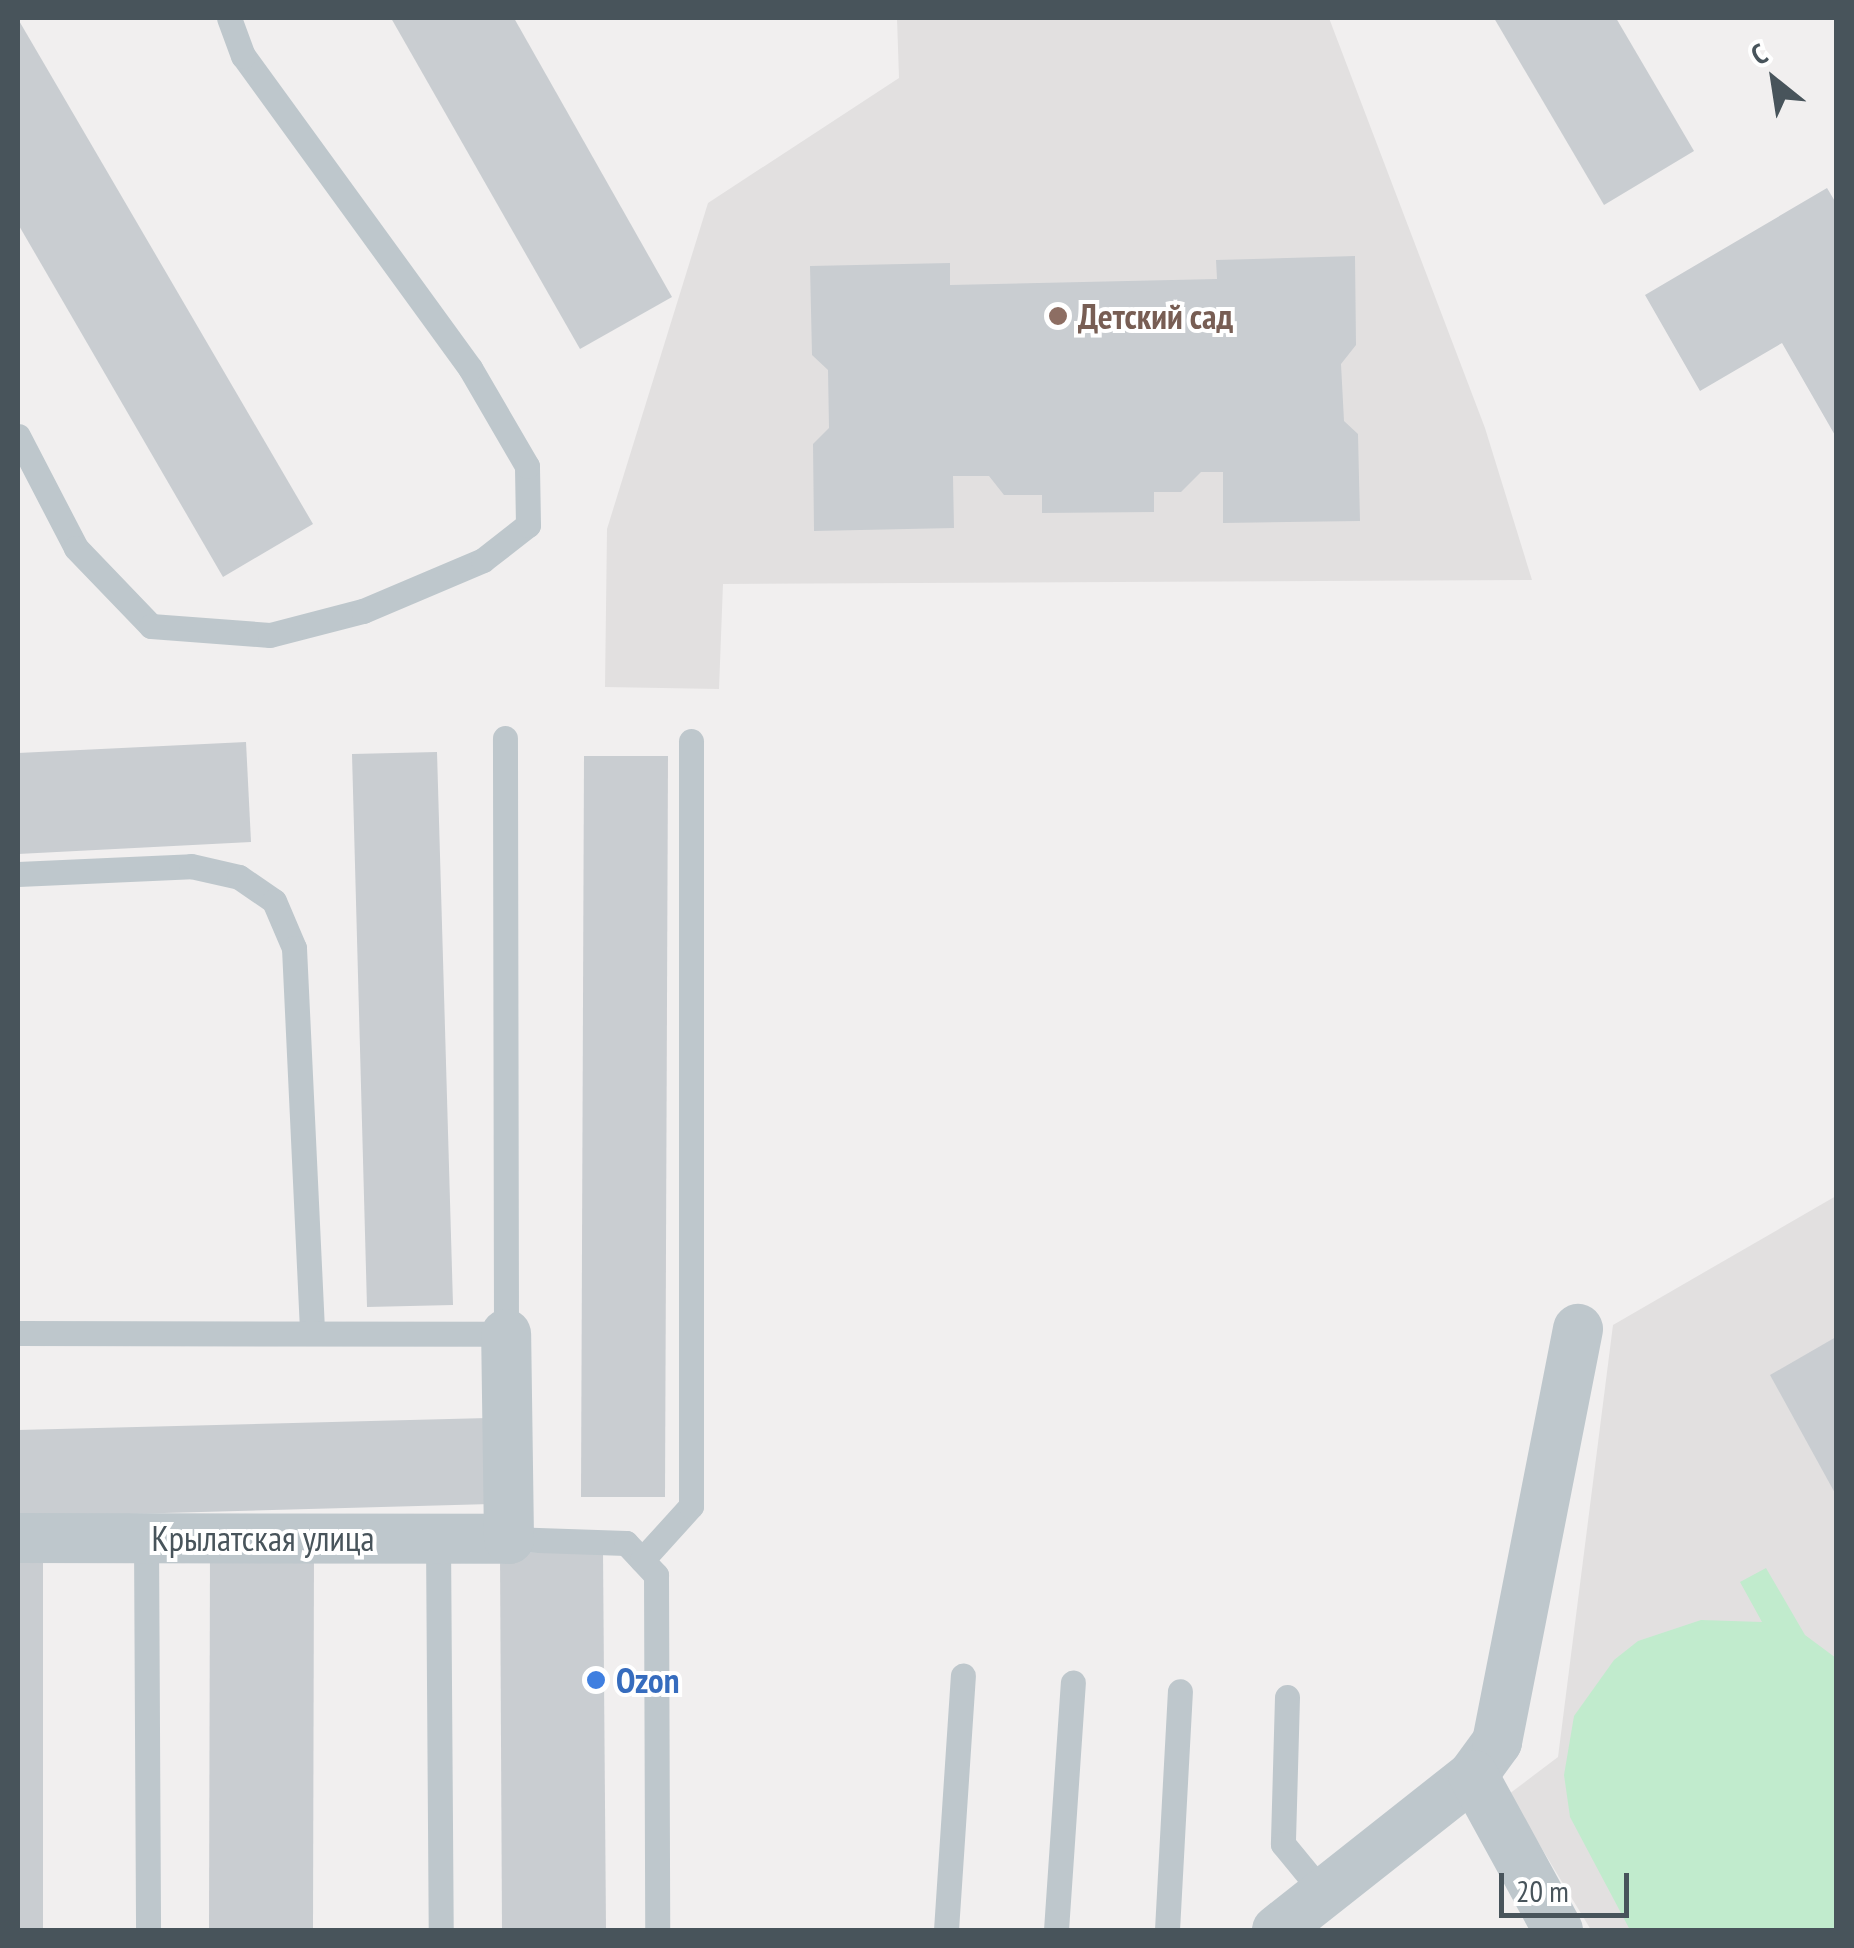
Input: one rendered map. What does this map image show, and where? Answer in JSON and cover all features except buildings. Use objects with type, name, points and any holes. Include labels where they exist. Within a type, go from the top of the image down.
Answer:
[{"type":"street","points":[[1277,1930],[1472,1774],[1497,1742],[1578,1329]]},
{"type":"street","points":[[506,1334],[509,1538]]},
{"type":"street","name":"Крылатская улица","points":[[18,1538],[509,1538]]},
{"type":"street","points":[[1472,1774],[1558,1930]]},
{"type":"lane","points":[[18,436],[76,548],[151,626],[270,635],[364,612],[482,560],[528,525],[527,466],[470,368],[244,56],[229,18]]},
{"type":"lane","points":[[18,1333],[506,1334],[505,738]]},
{"type":"lane","points":[[642,1560],[692,1506],[691,741]]},
{"type":"lane","points":[[18,874],[191,866],[239,877],[274,902],[294,948],[312,1332]]},
{"type":"lane","points":[[146,1538],[148,1930]]},
{"type":"lane","points":[[438,1538],[441,1930]]},
{"type":"lane","points":[[509,1538],[626,1543],[656,1574],[657,1930]]},
{"type":"lane","points":[[946,1930],[964,1676]]},
{"type":"lane","points":[[1056,1930],[1073,1683]]},
{"type":"lane","points":[[1167,1930],[1180,1690]]},
{"type":"lane","points":[[1286,1697],[1283,1844],[1324,1894]]},
{"type":"shaded area","name":"Детский сад","points":[[897,18],[1329,18],[1485,428],[1532,580],[723,584],[719,689],[605,687],[607,529],[708,203],[899,78]]},
{"type":"shaded area","points":[[1836,1196],[1836,1930],[1591,1930],[1509,1794],[1558,1757],[1613,1325]]},
{"type":"green space","points":[[1766,1568],[1805,1635],[1836,1658],[1836,1930],[1630,1930],[1570,1817],[1564,1775],[1574,1716],[1614,1660],[1638,1641],[1701,1620],[1762,1622],[1740,1582]]},
{"type":"place","name":"Детский сад","points":[[1058,316]]},
{"type":"place","name":"Ozon","points":[[596,1680]]}]
